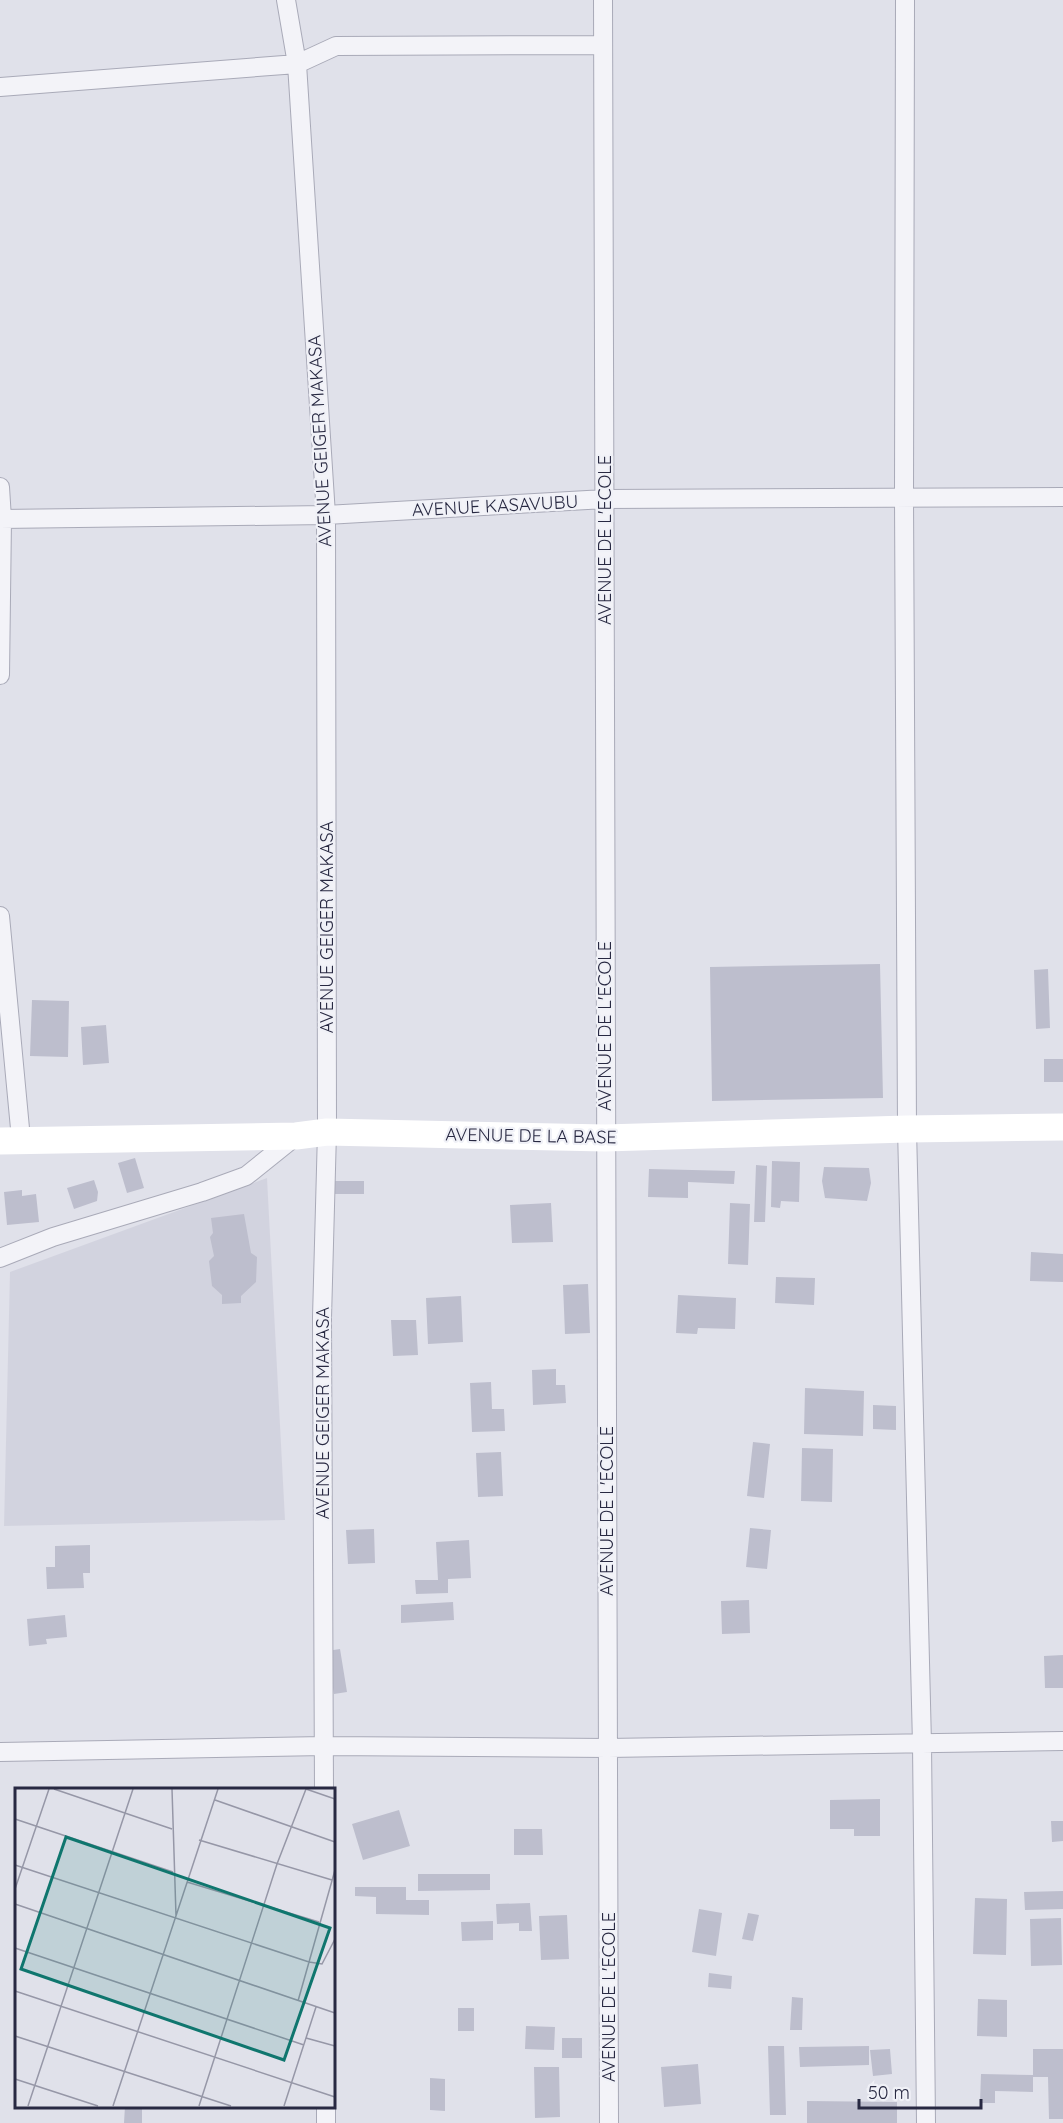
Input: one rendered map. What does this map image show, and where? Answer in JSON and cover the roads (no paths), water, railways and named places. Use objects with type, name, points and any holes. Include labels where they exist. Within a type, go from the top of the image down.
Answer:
[{"type":"main road","name":"AVENUE DE LA BASE","points":[[10,1140],[296,1136],[327,1132],[605,1138],[1063,1127]]},
{"type":"street","name":"AVENUE GEIGER MAKASA","points":[[286,0],[297,64],[326,515],[327,1132],[322,1318],[324,1788]]},
{"type":"street","name":"AVENUE DE L'ECOLE","points":[[603,0],[609,2123]]},
{"type":"street","points":[[905,0],[904,498],[907,1129],[922,1744],[926,2123]]},
{"type":"street","points":[[0,87],[297,64],[336,46],[603,45]]},
{"type":"street","points":[[0,487],[0,675]]},
{"type":"street","name":"AVENUE KASAVUBU","points":[[1,519],[326,515],[604,499],[1063,497]]},
{"type":"street","points":[[0,916],[10,1140]]},
{"type":"street","points":[[0,1258],[53,1237],[202,1192],[246,1176],[296,1136]]},
{"type":"street","points":[[0,1752],[324,1746],[608,1748],[1063,1741]]}]
